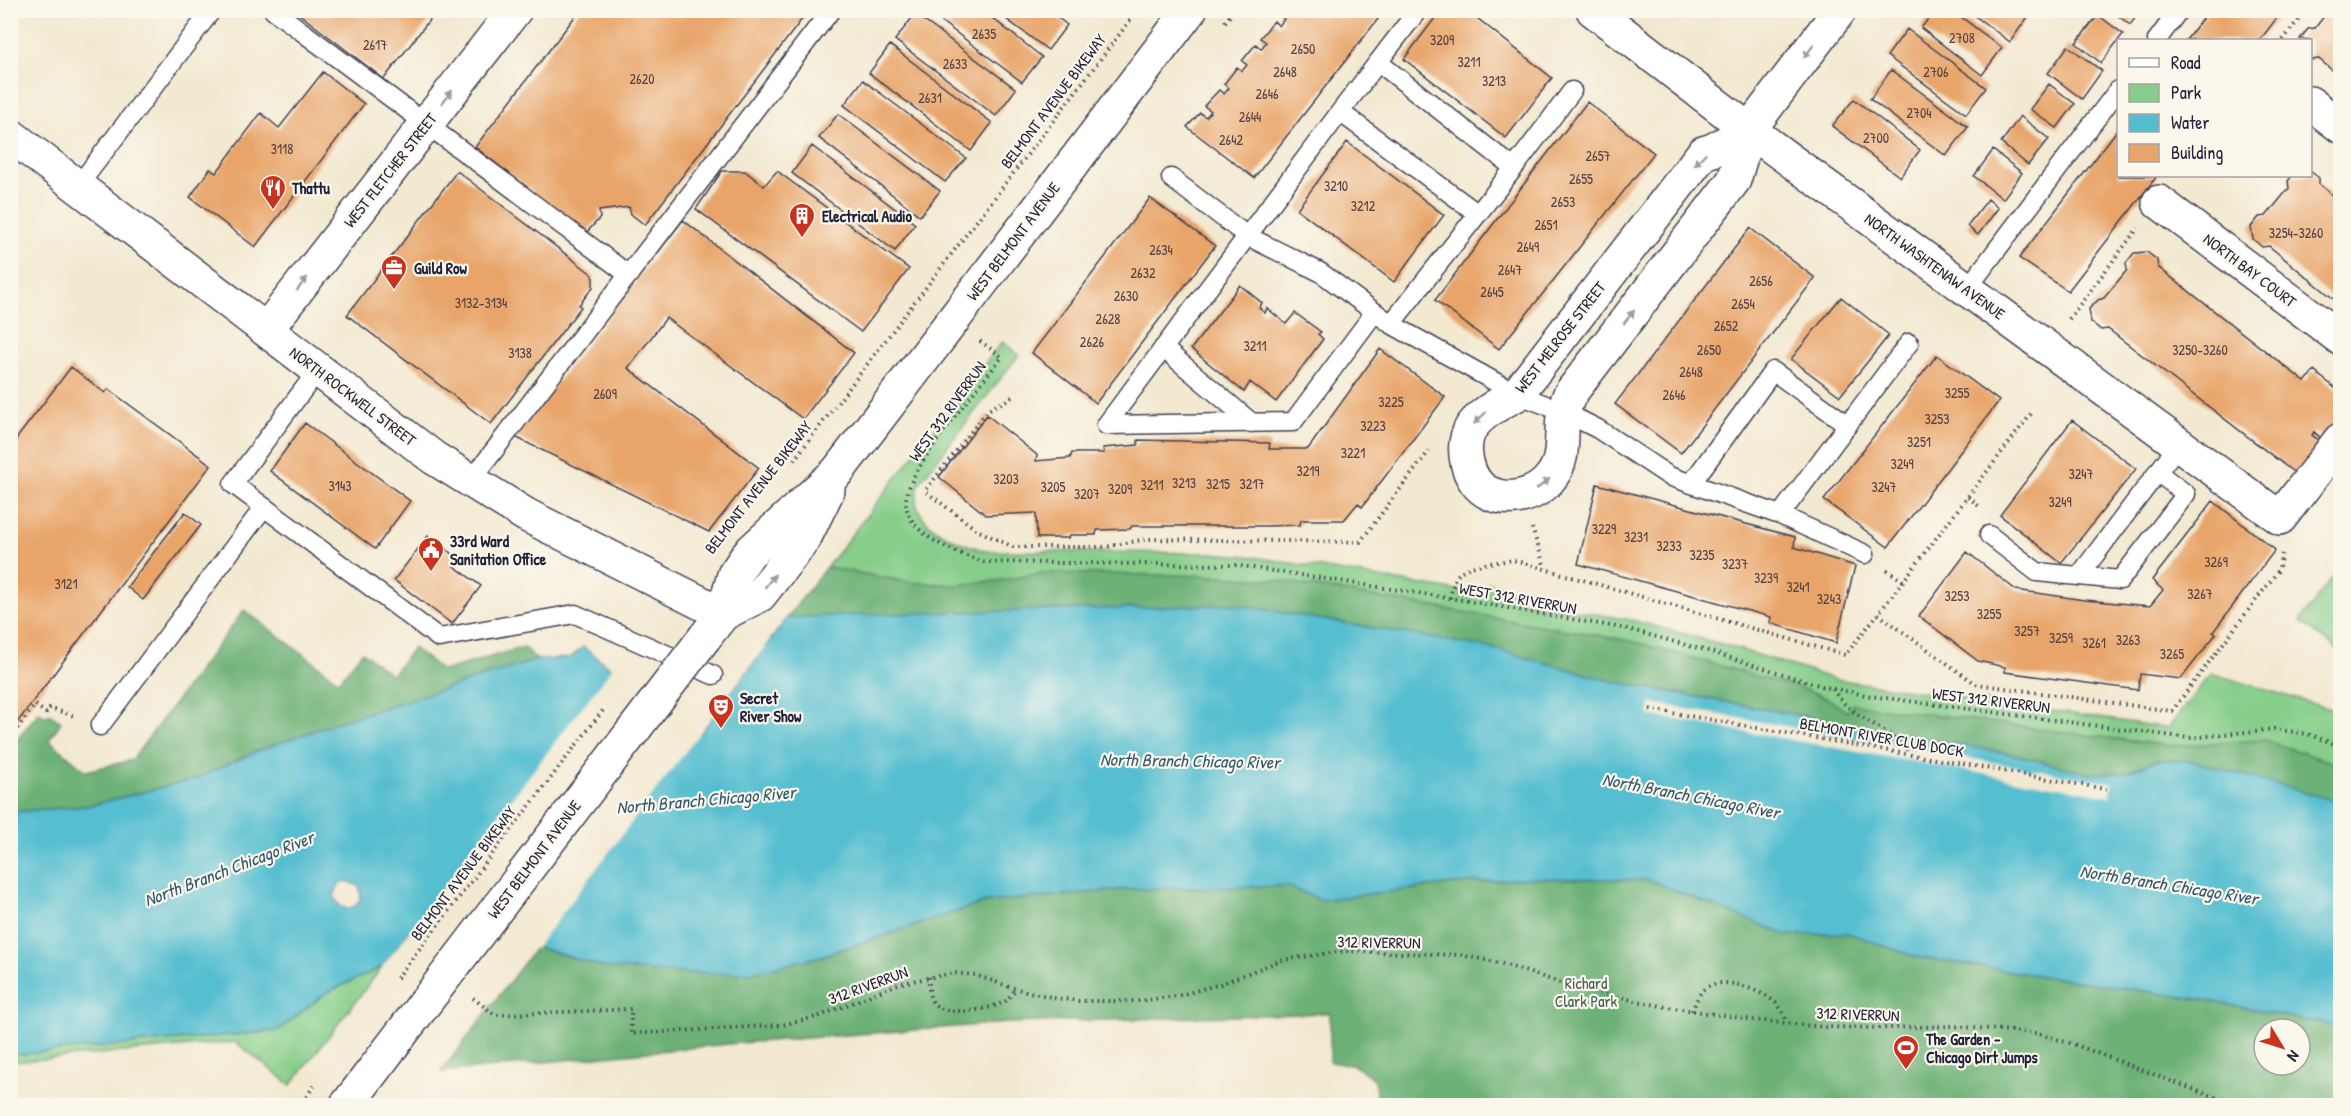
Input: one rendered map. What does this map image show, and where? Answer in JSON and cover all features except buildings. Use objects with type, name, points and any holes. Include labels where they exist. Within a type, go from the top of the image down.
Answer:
[{"type":"street","name":"WEST FLETCHER STREET","points":[[266,330],[515,10]]},
{"type":"street","name":"WEST BELMONT AVENUE","points":[[346,1106],[714,625],[734,575],[749,553],[837,472],[1190,10]]},
{"type":"street","name":"NORTH WASHTENAW AVENUE","points":[[1593,10],[1749,130],[2280,518],[2340,440]]},
{"type":"street","name":"WEST MELROSE STREET","points":[[1749,130],[1703,153],[1517,394],[1486,412],[1471,427],[1466,441],[1465,456],[1477,483],[1489,493],[1506,498],[1522,496],[1538,490],[1551,478],[1559,464],[1564,412],[1570,393],[1734,180],[1749,130],[1840,10]]},
{"type":"street","points":[[2312,105],[2340,126]]},
{"type":"street","name":"NORTH ROCKWELL STREET","points":[[10,135],[434,458],[470,482],[714,625]]},
{"type":"street","name":"NORTH BAY COURT","points":[[2159,202],[2340,339]]},
{"type":"lane","points":[[78,186],[212,10]]},
{"type":"lane","points":[[273,10],[629,274]]},
{"type":"lane","points":[[470,482],[831,10]]},
{"type":"lane","points":[[1376,312],[1293,422],[1106,425],[1418,10]]},
{"type":"lane","points":[[2158,39],[2180,10]]},
{"type":"lane","points":[[1378,62],[1514,168]]},
{"type":"lane","points":[[1391,324],[1572,91]]},
{"type":"lane","points":[[1966,289],[2117,91]]},
{"type":"lane","points":[[1340,112],[1478,214]]},
{"type":"lane","points":[[1171,178],[1247,236],[1320,272],[1391,324],[1517,394],[1564,412],[1598,429],[1669,476],[1780,515],[1865,554]]},
{"type":"lane","points":[[1780,515],[1910,343]]},
{"type":"lane","points":[[1163,348],[1252,423]]},
{"type":"lane","points":[[318,370],[233,484],[439,638],[575,614],[713,675]]},
{"type":"lane","points":[[1691,484],[1773,371],[1848,425]]},
{"type":"lane","points":[[2079,576],[2179,444]]},
{"type":"lane","points":[[1989,535],[2037,572],[2120,580],[2186,494],[2157,472]]},
{"type":"lane","points":[[100,726],[264,507]]},
{"type":"path","name":"BELMONT AVENUE BIKEWAY","points":[[794,460],[1138,10]]},
{"type":"path","points":[[2284,39],[2306,10]]},
{"type":"path","points":[[2069,319],[2159,202]]},
{"type":"path","name":"WEST 312 RIVERRUN","points":[[980,341],[1002,357],[925,458],[910,484],[906,500],[911,517],[923,533],[953,552],[984,562],[1234,565],[1450,598],[1628,629],[1833,689],[1882,698],[2189,738],[2274,729],[2308,734],[2340,746]]},
{"type":"path","points":[[1012,397],[988,410],[925,491],[977,530],[1013,547],[1106,547],[1147,539],[1360,542],[1433,444],[1466,441]]},
{"type":"path","points":[[1450,598],[1461,572],[1470,568],[1513,560],[1845,656],[2031,414]]},
{"type":"path","points":[[1878,614],[1976,684],[2172,711],[2278,571],[2283,552]]},
{"type":"path","points":[[1833,689],[1839,700],[1900,741],[1911,755]]},
{"type":"path","points":[[10,738],[35,705],[46,713],[50,708],[100,726]]},
{"type":"path","name":"BELMONT AVENUE BIKEWAY","points":[[397,978],[606,705]]},
{"type":"path","name":"BELMONT RIVER CLUB DOCK","points":[[1650,709],[2111,790]]},
{"type":"path","name":"312 RIVERRUN","points":[[473,998],[495,1015],[631,1008],[631,1034],[782,1025],[808,1020],[898,984],[953,973],[975,975],[1016,989],[1079,1001],[1139,1001],[1177,996],[1220,984],[1282,960],[1344,951],[1460,956],[1500,963],[1579,988],[1661,1006],[1754,1020],[1824,1027],[1952,1026],[2036,1033],[2076,1045],[2243,1106]]},
{"type":"path","points":[[929,976],[930,997],[934,1005],[950,1012],[994,1006],[1007,1001],[1016,989]]},
{"type":"path","points":[[1692,1011],[1700,993],[1708,986],[1722,982],[1742,987],[1775,1002],[1782,1010],[1787,1022]]},
{"type":"green space","points":[[1002,342],[1019,355],[919,483],[917,494],[917,506],[929,523],[946,536],[966,545],[986,551],[1212,553],[1248,556],[1471,593],[1489,583],[1510,589],[1522,602],[1632,620],[1732,647],[1834,679],[2168,728],[2211,673],[2340,712],[2340,802],[2192,761],[787,618]]},
{"type":"green space","points":[[826,567],[908,582],[954,585],[1042,573],[1219,576],[1277,580],[1631,641],[1803,689],[1827,698],[1847,712],[1853,704],[2170,746],[2264,740],[2340,765],[2340,802],[2192,761],[2157,760],[2126,773],[2089,774],[2016,755],[1611,681],[1491,648],[1231,604],[1122,610],[787,618]]},
{"type":"green space","points":[[2340,567],[2340,652],[2300,621]]},
{"type":"green space","points":[[244,610],[339,681],[362,652],[392,675],[413,648],[443,671],[523,647],[537,660],[338,722],[257,751],[197,779],[87,806],[11,812],[10,748],[39,712],[46,717],[49,714],[61,722],[49,740],[86,771],[132,760]]},
{"type":"green space","name":"Richard Clark Park","points":[[1528,878],[1649,880],[1787,935],[1848,933],[1916,957],[2205,1000],[2290,1017],[2252,1017],[2252,1077],[2312,1077],[2312,1021],[2340,1027],[2340,1106],[1363,1105],[1376,1100],[1375,1079],[1353,1065],[1330,1062],[1330,1013],[1007,1023],[740,1043],[441,1072],[536,947],[606,968],[818,957],[986,902],[1130,889],[1287,886],[1320,900],[1454,884]]},
{"type":"green space","points":[[382,967],[291,1085],[235,1042],[11,1062],[11,1055],[277,1031],[326,993]]},
{"type":"water","name":"North Branch Chicago River","points":[[1231,604],[1491,648],[1611,681],[2016,755],[2089,774],[2126,773],[2157,760],[2192,761],[2340,802],[2340,1027],[2312,1021],[2312,1017],[2290,1017],[2205,1000],[1916,957],[1848,933],[1787,935],[1649,880],[1527,878],[1320,900],[1287,886],[1130,889],[986,902],[818,957],[749,973],[680,973],[606,968],[536,947],[449,881],[382,967],[326,993],[277,1031],[11,1055],[11,812],[87,806],[196,779],[257,751],[338,722],[537,660],[570,658],[583,647],[700,734],[787,618]],"holes":[[[347,881],[359,886],[361,894],[359,902],[349,908],[339,905],[334,896],[339,884]]]},
{"type":"pier","points":[[762,646],[765,647],[535,949],[449,885],[384,969],[382,967],[614,666],[700,730]]},
{"type":"pier","points":[[1651,703],[2112,783],[2110,796],[1649,715]]},
{"type":"place","name":"Thattu","points":[[273,211]]},
{"type":"place","name":"Electrical Audio","points":[[802,239]]},
{"type":"place","name":"Guild Row","points":[[394,291]]},
{"type":"place","name":"33rd Ward Sanitation Office","points":[[431,573]]},
{"type":"place","name":"Secret River Show","points":[[721,730]]},
{"type":"place","name":"The Garden - Chicago Dirt Jumps","points":[[1906,1071]]}]
